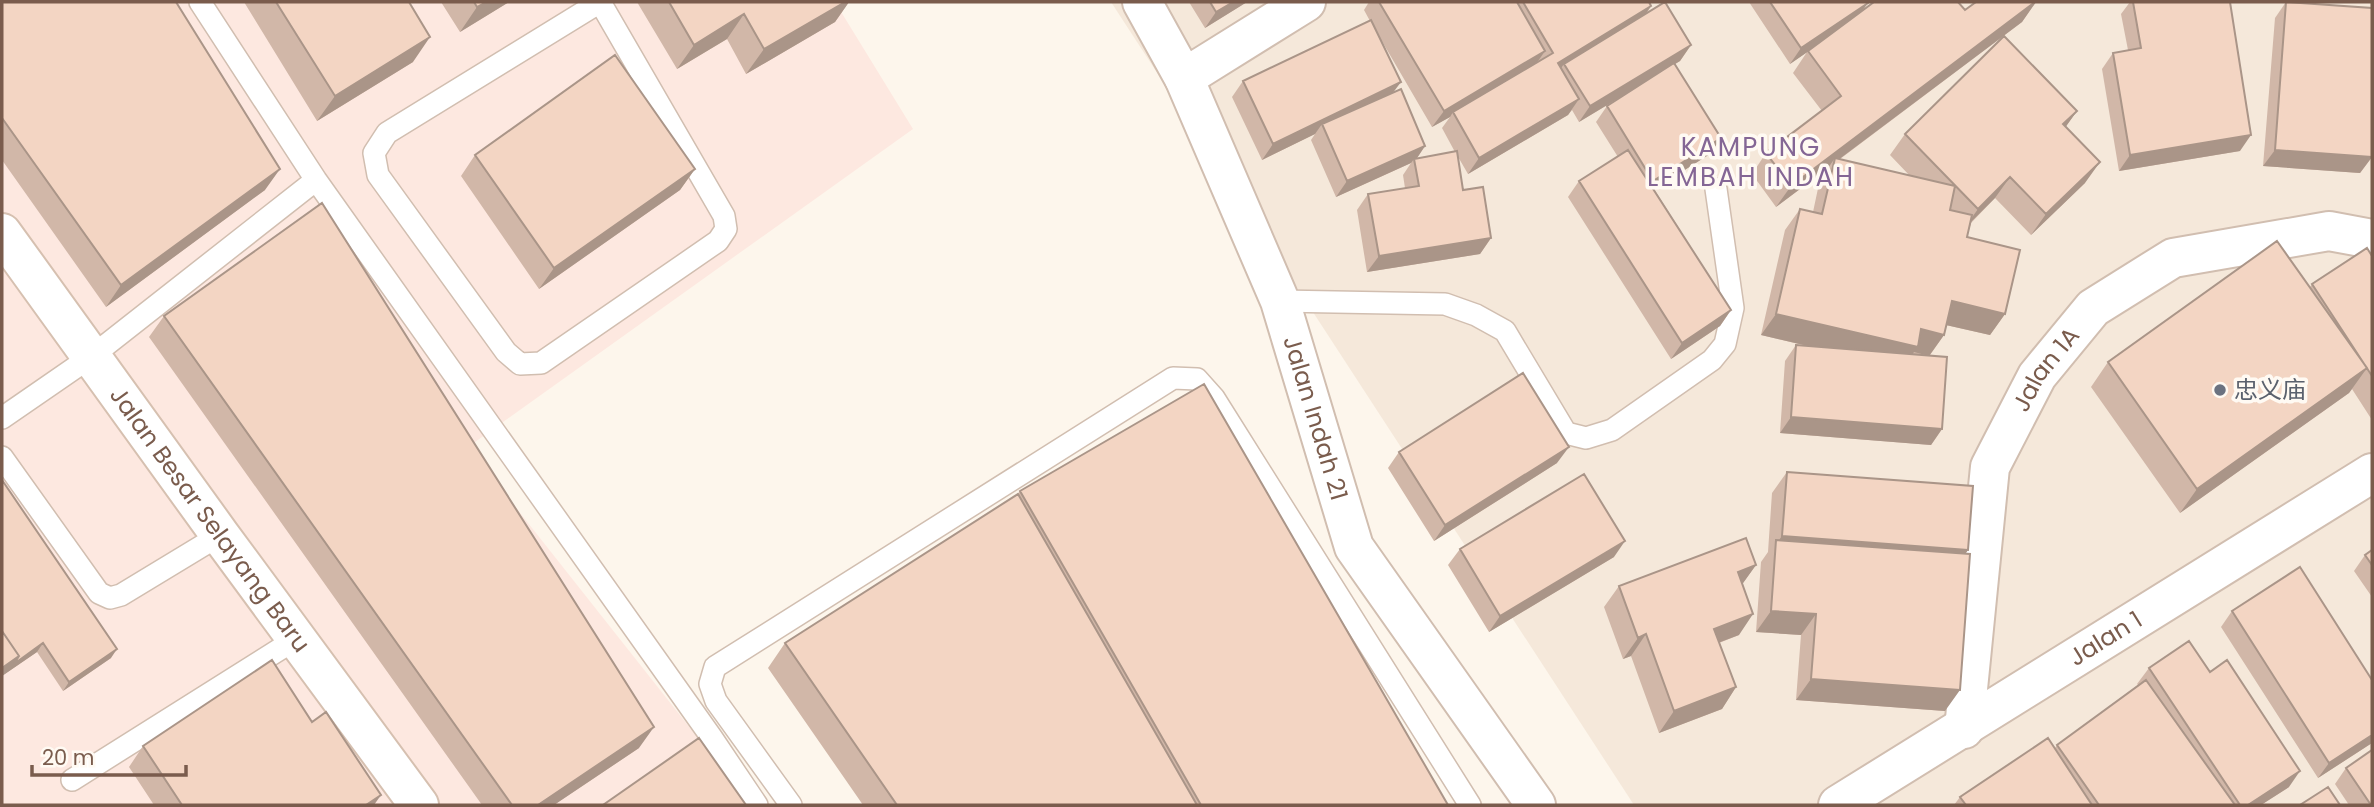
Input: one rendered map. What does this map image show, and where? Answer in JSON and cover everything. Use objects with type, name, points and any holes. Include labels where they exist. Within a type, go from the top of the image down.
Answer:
[{"type":"street","name":"Jalan Indah 21","points":[[1142,2],[1184,78],[1280,301],[1354,547],[1536,805]]},
{"type":"street","points":[[1184,78],[1306,2]]},
{"type":"street","name":"Jalan 1A","points":[[1964,729],[1990,467],[2037,376],[2093,307],[2173,258],[2329,231],[2372,239]]},
{"type":"street","name":"Jalan Besar Selayang Baru","points":[[2,233],[220,536],[419,805]]},
{"type":"street","name":"Jalan 1","points":[[1838,805],[1964,729],[2372,472]]},
{"type":"lane","points":[[200,2],[316,180],[757,805]]},
{"type":"lane","points":[[600,2],[724,216],[726,229],[718,242],[541,363],[520,364],[506,352],[379,175],[374,153],[387,133],[600,2]]},
{"type":"lane","points":[[2,418],[92,356],[316,180]]},
{"type":"lane","points":[[1280,301],[1445,304],[1476,316],[1505,331],[1566,433],[1587,438],[1612,430],[1712,360],[1725,344],[1733,308],[1716,189]]},
{"type":"lane","points":[[791,805],[716,701],[710,684],[715,667],[1173,378],[1197,379],[1214,398],[1470,805]]},
{"type":"lane","points":[[2,457],[99,593],[110,598],[121,595],[220,536]]},
{"type":"lane","points":[[72,780],[296,639]]},
{"type":"lane","points":[[691,751],[712,738]]},
{"type":"shaded area","points":[[2,2],[835,2],[913,129],[468,447],[751,805],[2,805]]},
{"type":"shaded area","points":[[1111,2],[2372,2],[2372,805],[1634,805]]},
{"type":"building","points":[[2,2],[176,2],[280,169],[121,285],[2,118]]},
{"type":"building","points":[[276,2],[409,2],[430,37],[335,96]]},
{"type":"building","points":[[669,2],[845,2],[764,49],[744,14],[694,45]]},
{"type":"building","points":[[1210,2],[1233,2],[1216,12]]},
{"type":"building","points":[[1379,2],[1517,2],[1545,51],[1444,111]]},
{"type":"building","points":[[1523,2],[1649,2],[1651,6],[1558,63],[1579,99],[1479,158],[1453,112],[1553,53]]},
{"type":"building","points":[[1665,2],[1691,45],[1590,106],[1564,64]]},
{"type":"building","points":[[1770,2],[1868,2],[1868,3],[1801,48]]},
{"type":"building","points":[[1874,2],[1958,2],[1965,10],[1976,2],[2035,2],[1791,186],[1766,153],[1841,96],[1808,51]]},
{"type":"building","points":[[2133,2],[2230,2],[2251,135],[2130,155],[2113,53],[2141,48]]},
{"type":"building","points":[[2286,2],[2372,8],[2372,157],[2275,150]]},
{"type":"building","points":[[1371,20],[1401,82],[1273,144],[1243,81]]},
{"type":"building","points":[[2004,36],[2077,111],[2063,124],[2100,162],[2046,214],[2010,177],[1978,209],[1905,134]]},
{"type":"building","points":[[615,55],[695,169],[554,268],[475,155]]},
{"type":"building","points":[[1674,63],[1721,138],[1653,181],[1607,106]]},
{"type":"building","points":[[1401,89],[1425,146],[1347,181],[1322,124]]},
{"type":"building","points":[[1628,150],[1731,310],[1682,343],[1579,181]]},
{"type":"building","points":[[1457,151],[1463,190],[1483,187],[1491,238],[1379,256],[1368,194],[1419,186],[1414,159]]},
{"type":"building","points":[[1835,158],[1955,186],[1950,210],[1972,215],[1967,237],[2020,250],[2005,314],[1952,301],[1944,335],[1921,329],[1918,347],[1776,314],[1800,209],[1822,214]]},
{"type":"building","points":[[322,203],[654,727],[538,805],[512,805],[164,316]]},
{"type":"building","name":"忠义庙","points":[[2277,241],[2367,368],[2197,489],[2108,362]]},
{"type":"building","points":[[2367,248],[2372,256],[2372,376],[2312,284]]},
{"type":"building","points":[[1796,345],[1947,357],[1942,429],[1791,417]]},
{"type":"building","points":[[1523,373],[1569,447],[1445,525],[1399,452]]},
{"type":"building","points":[[1204,384],[1448,805],[1201,805],[1020,491]]},
{"type":"building","points":[[1787,472],[1973,486],[1968,550],[1782,536]]},
{"type":"building","points":[[1584,474],[1625,541],[1500,616],[1460,549]]},
{"type":"building","points":[[2,480],[117,649],[69,682],[43,643],[14,664],[19,656],[2,631]]},
{"type":"building","points":[[1018,494],[1197,805],[897,805],[785,643]]},
{"type":"building","points":[[1746,538],[1756,565],[1738,572],[1753,614],[1714,629],[1736,687],[1674,711],[1646,634],[1638,638],[1619,586]]},
{"type":"building","points":[[1776,540],[1970,554],[1960,690],[1811,679],[1816,614],[1771,611]]},
{"type":"building","points":[[2372,550],[2372,565],[2365,555]]},
{"type":"building","points":[[2300,567],[2372,680],[2372,735],[2329,763],[2232,611]]},
{"type":"building","points":[[2,631],[19,656],[2,668]]},
{"type":"building","points":[[2189,641],[2210,672],[2227,660],[2300,771],[2248,805],[2240,805],[2149,668]]},
{"type":"building","points":[[272,660],[312,722],[326,712],[381,795],[366,805],[182,805],[143,746]]},
{"type":"building","points":[[2146,680],[2235,805],[2099,805],[2057,745]]},
{"type":"building","points":[[699,738],[746,805],[603,805]]},
{"type":"building","points":[[2048,738],[2092,805],[1966,805],[1960,797]]},
{"type":"building","points":[[2372,750],[2372,805],[2371,805],[2346,768]]},
{"type":"building","points":[[2328,787],[2340,805],[2300,805]]},
{"type":"place","name":"忠义庙","points":[[2220,390]]},
{"type":"district","name":"KAMPUNG LEMBAH INDAH","points":[[1751,162]]}]
